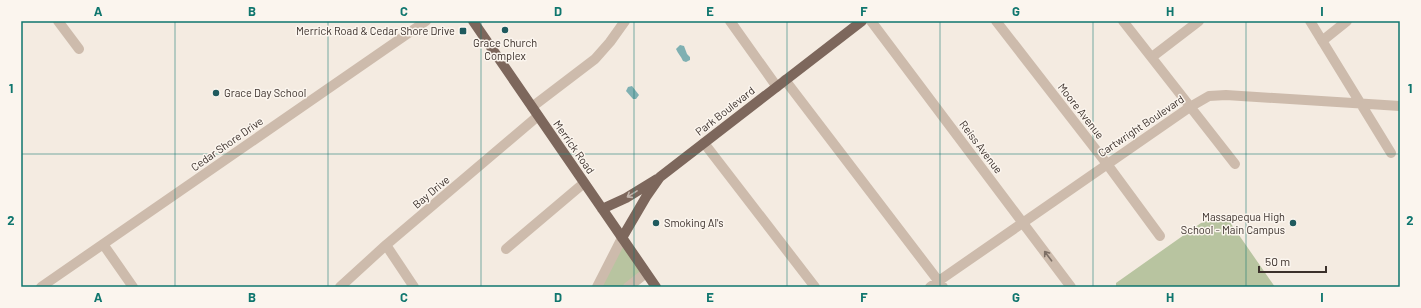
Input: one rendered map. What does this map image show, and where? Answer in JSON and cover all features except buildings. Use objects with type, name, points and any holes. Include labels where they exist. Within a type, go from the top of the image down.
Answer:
[{"type":"main road","name":"Merrick Road","points":[[473,21],[656,287]]},
{"type":"main road","name":"Park Boulevard","points":[[622,238],[646,197],[660,177],[862,21]]},
{"type":"main road","points":[[602,209],[626,198],[660,177]]},
{"type":"street","points":[[58,21],[79,49]]},
{"type":"street","name":"Cedar Shore Drive","points":[[41,287],[426,21]]},
{"type":"street","points":[[532,107],[595,59],[603,51],[625,21]]},
{"type":"street","points":[[730,21],[938,285]]},
{"type":"street","name":"Reiss Avenue","points":[[871,21],[1072,287]]},
{"type":"street","name":"Moore Avenue","points":[[996,21],[1107,164],[1160,236]]},
{"type":"street","points":[[1124,21],[1235,164]]},
{"type":"street","points":[[1152,57],[1199,21]]},
{"type":"street","points":[[1310,21],[1391,153]]},
{"type":"street","points":[[1322,41],[1347,21]]},
{"type":"street","name":"Cartwright Boulevard","points":[[938,285],[1107,164],[1190,107],[1209,96],[1226,95],[1400,106]]},
{"type":"street","name":"Bay Drive","points":[[340,287],[386,245],[538,116]]},
{"type":"street","points":[[704,143],[815,287]]},
{"type":"street","points":[[506,249],[584,183]]},
{"type":"street","points":[[596,287],[622,238]]},
{"type":"street","points":[[104,244],[133,287]]},
{"type":"street","points":[[386,245],[414,287]]},
{"type":"street","points":[[628,287],[646,273]]},
{"type":"green space","points":[[1225,215],[1275,287],[1116,287],[1116,283],[1201,223]]},
{"type":"green space","points":[[622,240],[645,273],[626,287],[598,287]]},
{"type":"water","points":[[680,45],[684,46],[690,57],[690,60],[686,62],[683,61],[676,49]]},
{"type":"water","points":[[632,86],[639,95],[636,99],[633,99],[626,91],[628,87]]},
{"type":"place","name":"Grace Church Complex","points":[[505,30]]},
{"type":"place","name":"Merrick Road & Cedar Shore Drive","points":[[463,31]]},
{"type":"place","name":"Grace Day School","points":[[216,93]]},
{"type":"place","name":"Smoking Al's","points":[[656,223]]},
{"type":"place","name":"Massapequa High School - Main Campus","points":[[1293,223]]}]
